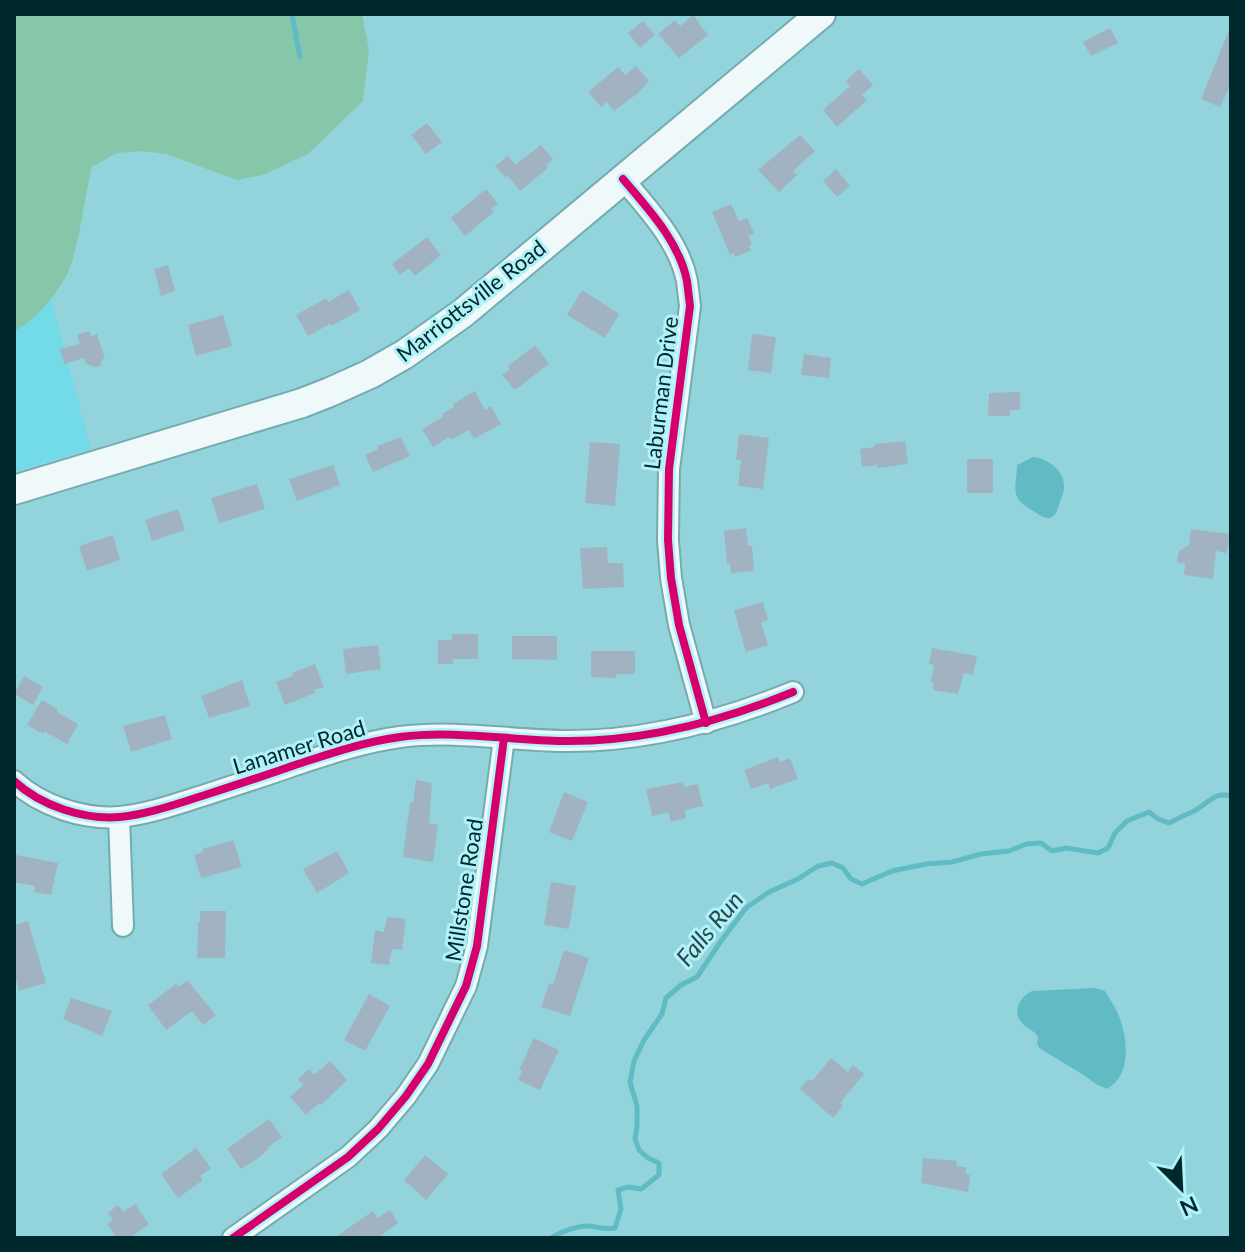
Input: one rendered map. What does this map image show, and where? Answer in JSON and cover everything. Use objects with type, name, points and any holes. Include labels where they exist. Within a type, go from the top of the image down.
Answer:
[{"type":"main road","name":"Marriottsville Road","points":[[14,490],[302,403],[370,374],[405,354],[443,329],[821,14]]},
{"type":"street","name":"Laburman Drive","points":[[623,179],[664,229],[687,279],[690,306],[669,469],[668,540],[679,625],[706,723]]},
{"type":"street","name":"Lanamer Road","points":[[14,781],[44,802],[66,810],[92,816],[119,817],[155,811],[354,745],[444,734],[564,741],[614,739],[706,723],[793,692]]},
{"type":"street","name":"Millstone Road","points":[[233,1238],[348,1157],[378,1129],[428,1064],[466,986],[477,946],[504,738]]},
{"type":"street","points":[[119,817],[123,926]]},
{"type":"shaded area","points":[[14,160],[91,449],[14,472]]},
{"type":"shaded area","points":[[1033,457],[1055,467],[1064,483],[1057,511],[1050,518],[1027,507],[1016,493],[1017,465]]},
{"type":"shaded area","points":[[1095,988],[1105,991],[1120,1019],[1125,1037],[1124,1067],[1115,1083],[1107,1089],[1039,1048],[1038,1037],[1019,1020],[1017,1010],[1021,1001],[1032,991]]},
{"type":"green space","points":[[14,14],[362,14],[369,50],[363,101],[308,154],[263,175],[237,180],[166,154],[141,151],[117,153],[92,167],[67,274],[39,312],[14,331]]},
{"type":"building","points":[[693,15],[708,35],[679,58],[658,34],[675,20],[680,26]]},
{"type":"building","points":[[643,21],[655,35],[640,48],[628,33]]},
{"type":"building","points":[[1231,25],[1231,84],[1220,107],[1201,99]]},
{"type":"building","points":[[1110,28],[1118,43],[1091,56],[1083,42]]},
{"type":"building","points":[[636,66],[649,81],[614,111],[607,102],[601,107],[588,92],[618,67],[625,75]]},
{"type":"building","points":[[859,69],[873,85],[862,95],[867,100],[837,127],[823,110],[850,86],[846,81]]},
{"type":"building","points":[[427,123],[442,142],[426,154],[411,135]]},
{"type":"building","points":[[800,135],[815,151],[793,171],[797,175],[779,192],[758,170]]},
{"type":"building","points":[[541,145],[553,159],[546,165],[548,168],[520,191],[495,166],[508,156],[515,165]]},
{"type":"building","points":[[836,169],[850,186],[837,197],[823,181]]},
{"type":"building","points":[[486,189],[498,204],[491,209],[494,212],[465,236],[451,218]]},
{"type":"building","points":[[731,204],[739,221],[747,218],[754,233],[748,236],[751,250],[735,257],[733,253],[730,255],[712,212]]},
{"type":"building","points":[[427,237],[441,255],[415,276],[409,268],[400,275],[392,264]]},
{"type":"building","points":[[168,265],[175,291],[161,296],[154,269]]},
{"type":"building","points":[[349,290],[360,310],[308,336],[296,315],[326,298],[328,302]]},
{"type":"building","points":[[582,290],[619,314],[605,338],[567,315]]},
{"type":"building","points":[[223,315],[232,346],[196,356],[188,325]]},
{"type":"building","points":[[89,331],[91,336],[97,334],[105,359],[100,366],[86,363],[84,358],[64,364],[60,349],[80,344],[77,335]]},
{"type":"building","points":[[752,334],[776,337],[771,373],[748,370]]},
{"type":"building","points":[[535,345],[549,364],[515,390],[502,375],[510,369],[508,366]]},
{"type":"building","points":[[804,354],[831,358],[829,378],[801,375]]},
{"type":"building","points":[[475,391],[485,410],[491,406],[501,424],[474,439],[469,430],[433,447],[422,429],[443,417],[442,414],[454,407],[453,404]]},
{"type":"building","points":[[1020,392],[1020,410],[1010,410],[1010,416],[988,416],[989,393]]},
{"type":"building","points":[[739,434],[769,438],[763,489],[738,486],[741,460],[736,460]]},
{"type":"building","points":[[401,437],[410,456],[373,472],[365,455],[378,449],[377,446]]},
{"type":"building","points":[[905,441],[908,464],[862,467],[860,449]]},
{"type":"building","points":[[590,442],[620,444],[615,506],[585,503]]},
{"type":"building","points":[[967,459],[993,459],[993,493],[967,493]]},
{"type":"building","points":[[333,465],[340,485],[297,501],[289,479]]},
{"type":"building","points":[[257,484],[265,509],[219,523],[211,498]]},
{"type":"building","points":[[178,509],[185,530],[152,541],[145,520]]},
{"type":"building","points":[[746,528],[748,546],[752,546],[754,571],[731,573],[730,563],[727,564],[724,531]]},
{"type":"building","points":[[1191,529],[1230,534],[1227,553],[1216,551],[1213,579],[1184,575],[1185,564],[1177,562],[1179,551],[1189,545]]},
{"type":"building","points":[[113,535],[120,560],[87,571],[79,546]]},
{"type":"building","points":[[607,547],[608,563],[623,563],[624,587],[583,589],[580,548]]},
{"type":"building","points":[[763,602],[768,620],[761,622],[768,645],[746,652],[734,610]]},
{"type":"building","points":[[452,634],[478,634],[478,659],[453,659],[453,664],[438,664],[438,640],[452,640]]},
{"type":"building","points":[[512,636],[557,636],[557,660],[512,659]]},
{"type":"building","points":[[378,645],[381,669],[346,674],[343,649]]},
{"type":"building","points":[[932,648],[977,656],[973,675],[964,673],[958,694],[933,690],[934,665],[929,664]]},
{"type":"building","points":[[591,651],[635,651],[635,674],[616,674],[616,678],[591,677]]},
{"type":"building","points":[[315,664],[324,687],[285,705],[276,682]]},
{"type":"building","points":[[24,676],[43,687],[33,705],[14,694]]},
{"type":"building","points":[[242,680],[250,706],[209,718],[201,696]]},
{"type":"building","points":[[42,700],[78,724],[67,744],[27,725]]},
{"type":"building","points":[[165,715],[172,739],[131,752],[123,726]]},
{"type":"building","points":[[778,757],[780,762],[790,758],[798,779],[770,789],[768,783],[751,789],[744,770]]},
{"type":"building","points":[[416,780],[432,783],[429,823],[438,825],[433,862],[403,857]]},
{"type":"building","points":[[683,782],[684,787],[698,784],[703,806],[685,810],[686,818],[671,822],[668,812],[652,816],[646,789]]},
{"type":"building","points":[[564,792],[588,802],[572,841],[549,832]]},
{"type":"building","points":[[233,840],[242,867],[201,878],[194,855],[203,852],[202,849]]},
{"type":"building","points":[[337,851],[349,873],[317,893],[303,869]]},
{"type":"building","points":[[16,855],[58,863],[51,895],[34,892],[35,886],[14,882]]},
{"type":"building","points":[[551,882],[576,886],[569,929],[544,925]]},
{"type":"building","points":[[200,911],[226,911],[225,958],[197,958]]},
{"type":"building","points":[[387,917],[406,919],[402,950],[392,949],[389,965],[371,963],[375,930],[384,932]]},
{"type":"building","points":[[28,921],[46,983],[19,991],[14,972],[14,925]]},
{"type":"building","points":[[564,950],[589,958],[570,1016],[541,1007],[549,983],[553,984]]},
{"type":"building","points":[[187,980],[216,1015],[203,1025],[192,1011],[166,1030],[148,1005],[176,984],[179,987]]},
{"type":"building","points":[[369,994],[390,1006],[365,1051],[344,1040]]},
{"type":"building","points":[[71,998],[112,1011],[102,1036],[63,1019]]},
{"type":"building","points":[[534,1038],[559,1050],[540,1090],[518,1080],[522,1071],[519,1070]]},
{"type":"building","points":[[831,1058],[848,1072],[853,1065],[864,1074],[840,1103],[843,1106],[833,1118],[800,1089],[806,1081],[813,1080]]},
{"type":"building","points":[[330,1061],[347,1080],[306,1115],[290,1097],[303,1085],[298,1079],[309,1069],[314,1075]]},
{"type":"building","points":[[269,1119],[282,1137],[241,1169],[227,1149]]},
{"type":"building","points":[[196,1148],[211,1168],[200,1176],[203,1180],[178,1198],[161,1174]]},
{"type":"building","points":[[425,1155],[448,1174],[426,1200],[404,1180]]},
{"type":"building","points":[[923,1158],[957,1161],[956,1166],[966,1167],[966,1174],[970,1175],[968,1192],[921,1183]]},
{"type":"building","points":[[135,1204],[149,1224],[130,1238],[117,1238],[107,1224],[113,1220],[108,1213],[118,1205],[123,1212]]},
{"type":"building","points":[[390,1210],[398,1223],[378,1238],[334,1238],[373,1211],[378,1218]]},
{"type":"waterway","points":[[292,14],[300,57]]},
{"type":"waterway","name":"Falls Run","points":[[551,1238],[580,1227],[615,1228],[621,1209],[618,1190],[628,1187],[641,1189],[659,1175],[659,1163],[639,1150],[635,1139],[637,1106],[630,1082],[634,1061],[662,1014],[666,998],[697,977],[746,908],[769,892],[818,866],[832,863],[862,884],[892,871],[1009,851],[1026,844],[1041,843],[1052,851],[1066,848],[1098,853],[1108,848],[1115,833],[1127,821],[1149,812],[1169,823],[1220,795],[1231,796]]},
{"type":"cycle path","points":[[623,179],[670,239],[687,281],[690,306],[669,469],[668,540],[679,625],[706,723]]},
{"type":"cycle path","points":[[14,781],[37,798],[64,810],[92,816],[120,817],[162,808],[386,739],[420,735],[563,741],[622,738],[709,721],[793,692]]},
{"type":"cycle path","points":[[233,1238],[348,1157],[378,1129],[428,1064],[466,986],[477,946],[504,738]]}]
